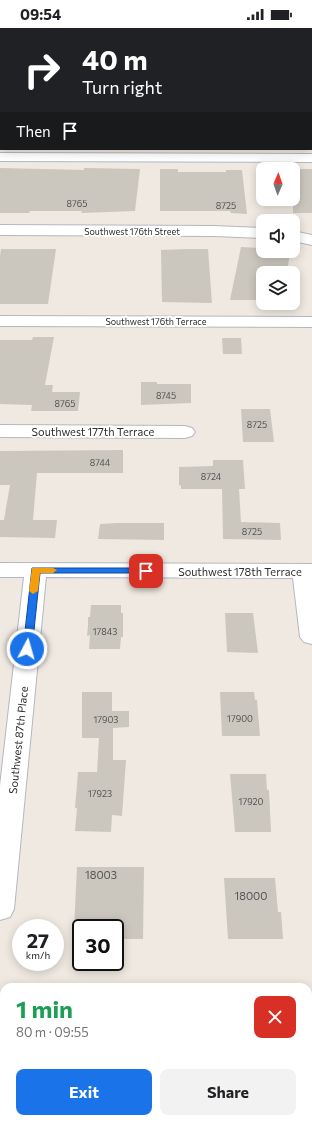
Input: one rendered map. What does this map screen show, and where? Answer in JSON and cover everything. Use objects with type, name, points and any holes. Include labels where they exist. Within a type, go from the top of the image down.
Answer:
[{"type":"street","points":[[0,157],[312,158]]},
{"type":"street","name":"Southwest 176th Street","points":[[0,230],[214,230],[256,233]]},
{"type":"street","points":[[300,237],[312,240]]},
{"type":"street","name":"Southwest 176th Terrace","points":[[0,321],[312,322]]},
{"type":"street","name":"Southwest 177th Terrace","points":[[0,431],[185,432]]},
{"type":"street","name":"Southwest 178th Terrace","points":[[0,570],[308,571]]},
{"type":"street","name":"Southwest 87th Place","points":[[0,910],[36,570]]},
{"type":"street","points":[[308,571],[312,637]]},
{"type":"building","points":[[0,168],[84,170],[84,168],[140,169],[135,211],[81,213],[82,211],[30,211],[29,213],[0,213]]},
{"type":"building","points":[[160,169],[178,169],[178,172],[226,172],[226,170],[242,170],[247,214],[231,213],[230,211],[160,211]]},
{"type":"building","points":[[300,169],[312,169],[312,213],[293,213],[293,206],[300,206]]},
{"type":"building","points":[[241,247],[256,248],[256,258],[289,258],[288,266],[256,266],[256,300],[230,300]]},
{"type":"building","points":[[1,249],[56,249],[48,304],[0,304]]},
{"type":"building","points":[[208,249],[212,303],[162,302],[161,250]]},
{"type":"building","points":[[33,337],[54,337],[45,385],[53,385],[52,392],[80,392],[78,411],[31,411],[32,405],[0,404],[0,340],[32,340]]},
{"type":"building","points":[[222,338],[241,338],[242,354],[223,354]]},
{"type":"building","points":[[141,382],[157,382],[157,384],[191,384],[191,403],[141,405]]},
{"type":"building","points":[[241,409],[270,409],[274,442],[243,442]]},
{"type":"building","points":[[123,450],[123,473],[37,473],[33,520],[57,520],[55,538],[0,537],[0,520],[4,520],[10,485],[0,485],[0,451]]},
{"type":"building","points":[[213,460],[243,460],[245,489],[239,489],[241,522],[280,523],[281,540],[223,539],[222,489],[181,489],[181,486],[179,485],[179,467],[213,466]]},
{"type":"building","points":[[164,523],[164,540],[98,539],[100,524]]},
{"type":"building","points":[[91,605],[121,605],[121,613],[123,613],[123,637],[121,637],[120,649],[89,649],[90,635],[87,636],[88,617],[90,617]]},
{"type":"building","points":[[225,613],[253,613],[258,653],[227,652]]},
{"type":"building","points":[[82,692],[112,692],[112,711],[129,711],[129,727],[113,728],[113,760],[126,760],[122,816],[112,815],[111,832],[75,831],[78,772],[97,772],[99,738],[82,738]]},
{"type":"building","points":[[220,692],[254,692],[255,700],[257,700],[260,736],[222,736]]},
{"type":"building","points":[[230,774],[266,774],[267,790],[269,790],[271,832],[235,832]]},
{"type":"building","points":[[77,867],[144,867],[143,939],[124,939],[124,919],[74,919]]},
{"type":"building","points":[[224,878],[275,878],[278,912],[281,912],[283,939],[228,939]]},
{"type":"slow traffic","points":[[33,591],[36,570],[53,570]]},
{"type":"route","points":[[27,649],[36,570],[146,571]]}]
